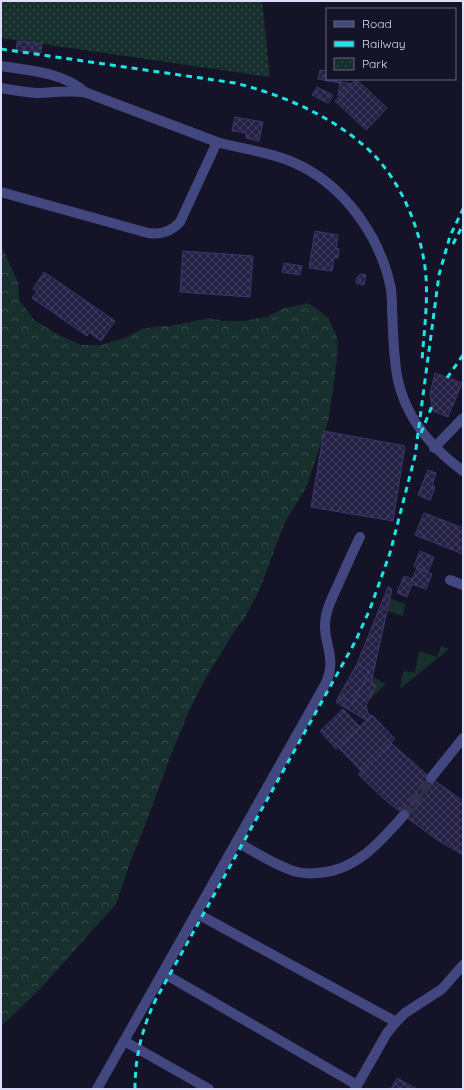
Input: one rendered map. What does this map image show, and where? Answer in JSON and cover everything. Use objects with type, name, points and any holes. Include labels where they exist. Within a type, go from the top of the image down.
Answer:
[{"type":"lane","points":[[1,66],[54,75],[80,87],[87,93]]},
{"type":"lane","points":[[1,88],[34,93],[66,90],[87,93],[217,142],[234,147],[252,149],[302,166],[329,184],[341,195],[365,226],[381,258],[391,291],[397,377],[402,394],[416,424],[434,448],[463,471]]},
{"type":"lane","points":[[1,192],[148,233],[160,234],[171,230],[180,222],[217,142]]},
{"type":"lane","points":[[434,448],[463,418]]},
{"type":"lane","points":[[97,1089],[329,676],[332,662],[325,635],[326,617],[330,601],[360,537]]},
{"type":"lane","points":[[450,580],[463,585]]},
{"type":"lane","points":[[431,778],[463,738]]},
{"type":"lane","points":[[237,842],[289,870],[325,873],[337,870],[359,860],[368,853],[404,815]]},
{"type":"lane","points":[[196,913],[396,1022]]},
{"type":"lane","points":[[163,973],[356,1087],[387,1033],[396,1022],[406,1013],[442,988],[463,965]]},
{"type":"lane","points":[[124,1040],[210,1089]]},
{"type":"green space","points":[[1,1],[262,1],[270,77],[1,38]]},
{"type":"green space","points":[[1,245],[18,282],[19,300],[34,320],[59,335],[81,345],[101,345],[125,338],[142,329],[158,326],[170,326],[209,318],[224,321],[242,321],[267,317],[282,309],[308,303],[329,319],[337,337],[338,350],[329,418],[307,486],[285,522],[259,591],[244,619],[237,627],[207,676],[189,711],[170,757],[116,904],[40,989],[1,1025]]},
{"type":"green space","points":[[390,598],[405,604],[403,616],[387,611]]},
{"type":"green space","points":[[441,646],[449,649],[400,689],[403,671],[415,673],[419,651],[437,657]]},
{"type":"green space","points":[[373,677],[386,684],[367,702],[376,686],[371,683]]},
{"type":"building","points":[[17,41],[42,44],[41,53],[16,50]]},
{"type":"building","points":[[320,70],[326,71],[326,80],[341,80],[340,83],[318,79]]},
{"type":"building","points":[[355,80],[357,80],[387,108],[366,130],[335,101]]},
{"type":"building","points":[[340,82],[352,84],[340,96],[338,96]]},
{"type":"building","points":[[317,87],[333,95],[328,103],[312,95]]},
{"type":"building","points":[[235,117],[263,122],[259,141],[246,138],[246,133],[232,131]]},
{"type":"building","points":[[315,231],[338,235],[336,248],[339,249],[338,258],[334,258],[332,271],[309,268]]},
{"type":"building","points":[[183,251],[253,256],[250,297],[180,292]]},
{"type":"building","points":[[284,263],[302,266],[300,275],[282,272]]},
{"type":"building","points":[[44,272],[115,321],[101,341],[89,332],[87,336],[32,298],[37,291],[33,289]]},
{"type":"building","points":[[360,274],[366,275],[364,285],[356,283],[357,277],[359,277]]},
{"type":"building","points":[[435,373],[462,383],[448,417],[433,411],[430,394]]},
{"type":"building","points":[[324,431],[405,446],[393,521],[311,507]]},
{"type":"building","points":[[428,470],[436,473],[432,486],[435,487],[430,500],[418,495]]},
{"type":"building","points":[[424,513],[463,528],[463,554],[415,535]]},
{"type":"building","points":[[420,551],[434,557],[428,572],[414,566]]},
{"type":"building","points":[[417,568],[432,574],[426,589],[412,584],[407,597],[397,593],[404,576],[412,579]]},
{"type":"building","points":[[388,587],[392,589],[371,683],[376,686],[366,705],[368,713],[371,716],[366,720],[336,702],[339,696],[352,703],[370,671],[357,664]]},
{"type":"building","points":[[357,664],[370,671],[352,703],[339,696]]},
{"type":"building","points":[[343,709],[360,727],[336,749],[320,731]]},
{"type":"building","points":[[372,715],[395,739],[361,771],[338,747]]},
{"type":"building","points":[[391,743],[431,778],[463,801],[463,855],[436,839],[409,819],[383,798],[358,774]]},
{"type":"building","points":[[397,1078],[417,1089],[391,1089]]},
{"type":"tunnel","points":[[404,815],[431,778]]},
{"type":"railway","points":[[1,49],[235,83],[291,101],[327,119],[344,130],[374,155],[384,167],[401,193],[414,221],[422,252],[426,279],[426,314],[422,361]]},
{"type":"railway","points":[[135,1089],[136,1066],[140,1043],[156,999],[355,642],[370,609],[390,553],[415,456],[439,275],[450,236],[463,209]]},
{"type":"railway","points":[[453,244],[463,225]]},
{"type":"railway","points":[[447,378],[463,355]]},
{"type":"railway","points":[[421,433],[432,406]]}]
